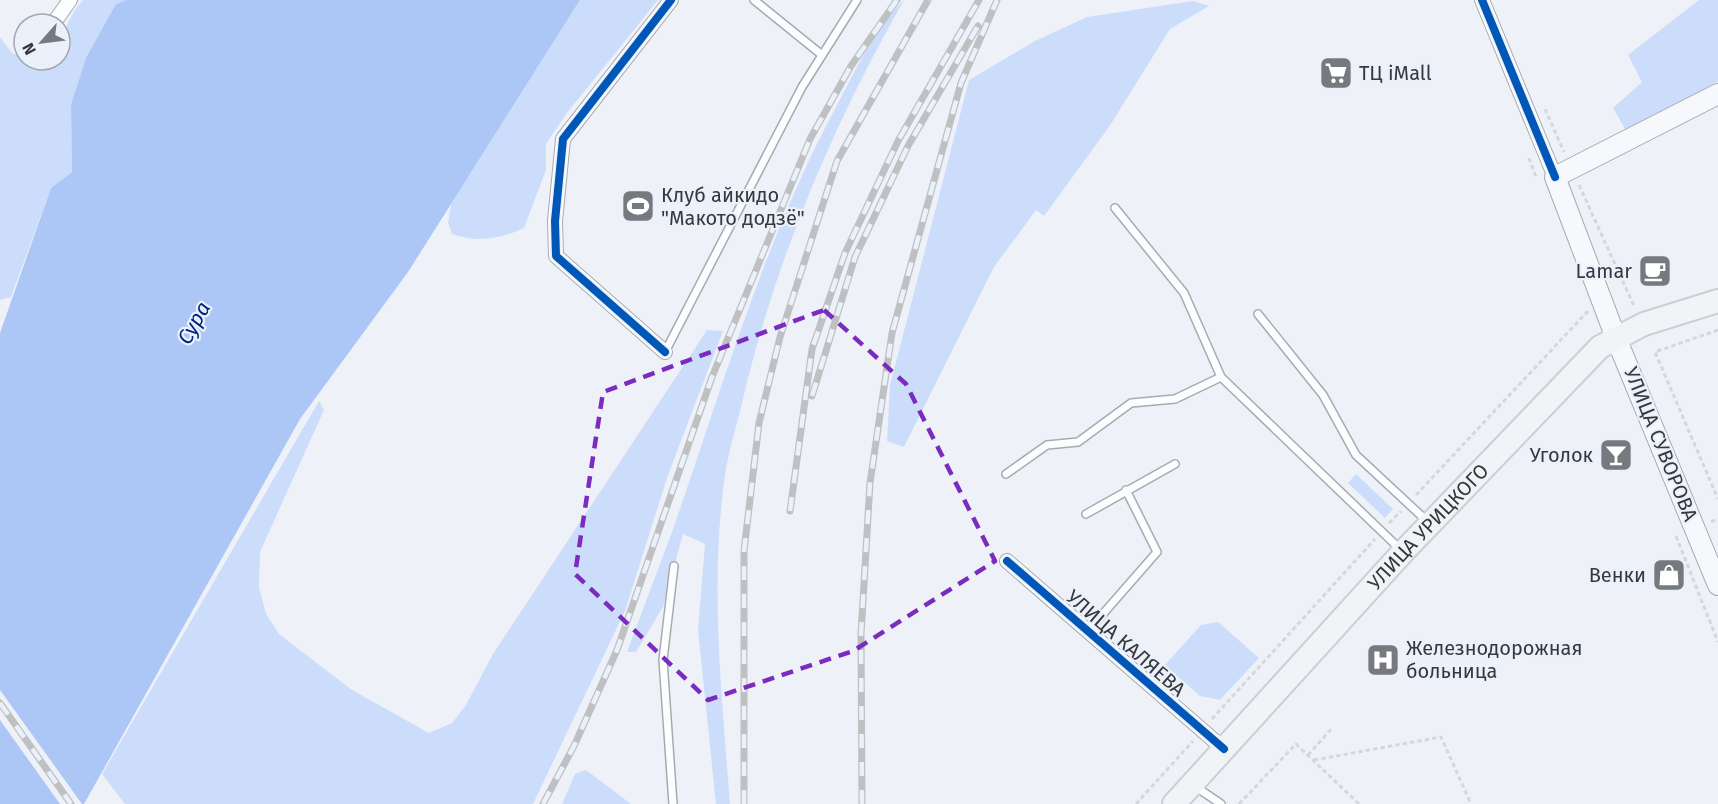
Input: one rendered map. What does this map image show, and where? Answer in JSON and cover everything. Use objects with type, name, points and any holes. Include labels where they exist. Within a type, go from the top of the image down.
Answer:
[{"type":"main road","points":[[1546,177],[1718,94]]},
{"type":"main road","name":"УЛИЦА СУВОРОВА","points":[[1546,177],[1616,338],[1718,585]]},
{"type":"main road","name":"УЛИЦА УРИЦКОГО","points":[[1174,804],[1403,552],[1600,347],[1644,324],[1718,301]]},
{"type":"street","points":[[665,352],[556,256],[555,221],[562,139],[670,0]]},
{"type":"street","points":[[1482,0],[1546,177]]},
{"type":"street","name":"УЛИЦА КАЛЯЕВА","points":[[1007,561],[1224,749]]},
{"type":"lane","points":[[754,0],[822,55]]},
{"type":"lane","points":[[665,352],[802,87],[857,0]]},
{"type":"lane","points":[[1115,208],[1184,293],[1221,377],[1403,552]]},
{"type":"lane","points":[[1258,314],[1323,395],[1356,455],[1430,524]]},
{"type":"lane","points":[[1006,474],[1047,445],[1078,442],[1131,403],[1175,399],[1221,377]]},
{"type":"lane","points":[[1086,514],[1175,464]]},
{"type":"lane","points":[[1088,631],[1157,552],[1126,490]]},
{"type":"lane","points":[[673,804],[663,660],[674,566]]},
{"type":"lane","points":[[1192,784],[1221,804]]},
{"type":"path","points":[[1528,156],[1546,177]]},
{"type":"path","points":[[1584,300],[1592,321]]},
{"type":"path","points":[[1209,723],[1381,532],[1588,311]]},
{"type":"path","points":[[1718,330],[1654,352],[1718,499]]},
{"type":"path","points":[[1308,755],[1333,727]]},
{"type":"path","points":[[1136,804],[1196,737]]},
{"type":"path","points":[[1314,760],[1441,738],[1471,804]]},
{"type":"path","points":[[1239,804],[1296,744],[1359,804]]},
{"type":"highlighted area","points":[[824,310],[906,384],[995,561],[853,651],[708,700],[575,574],[603,392]]},
{"type":"shaded area","points":[[83,0],[126,0],[116,4],[71,105],[72,172],[51,188],[11,297],[0,300],[0,37],[12,53],[12,72],[72,72],[73,13]]},
{"type":"shaded area","points":[[580,0],[658,0],[567,113],[546,144],[546,170],[524,228],[507,235],[480,239],[452,234],[448,223],[451,204]]},
{"type":"shaded area","points":[[904,0],[853,97],[808,196],[771,298],[729,452],[720,522],[718,603],[730,804],[716,804],[698,630],[705,544],[683,534],[663,607],[636,652],[627,652],[673,529],[746,315],[787,209],[810,158],[858,65],[884,23]]},
{"type":"shaded area","points":[[1699,0],[1718,0],[1718,81],[1686,103],[1627,132],[1613,108],[1642,82],[1628,55]]},
{"type":"shaded area","points":[[1193,1],[1209,6],[1170,29],[1109,127],[1044,216],[1036,210],[994,267],[904,447],[887,441],[890,385],[969,80],[1035,41],[1087,17]]},
{"type":"shaded area","points":[[707,330],[723,331],[668,475],[625,611],[533,804],[125,804],[102,774],[319,401],[324,410],[260,552],[259,587],[266,614],[279,634],[352,690],[429,733],[452,723],[466,705],[493,654]]},
{"type":"shaded area","points":[[1356,474],[1393,509],[1385,518],[1348,483]]},
{"type":"shaded area","points":[[1218,622],[1259,658],[1220,700],[1200,696],[1165,665],[1201,625]]},
{"type":"shaded area","points":[[586,770],[631,804],[562,804],[575,774]]},
{"type":"water","name":"Сура","points":[[126,0],[580,0],[408,272],[300,419],[84,804],[0,804],[0,333],[51,188],[72,172],[71,105],[86,58],[116,4]]},
{"type":"pier","points":[[0,690],[82,804],[60,804],[0,720]]},
{"type":"railway","points":[[543,804],[574,746],[617,650],[712,377],[810,139],[851,66],[897,0]]},
{"type":"railway","points":[[744,804],[744,551],[759,423],[780,337],[837,161],[928,0]]},
{"type":"railway","points":[[790,511],[812,349],[845,253],[898,141],[979,0]]},
{"type":"railway","points":[[862,804],[861,634],[870,483],[892,333],[961,83],[997,0]]},
{"type":"railway","points":[[812,396],[855,257],[908,146],[978,26]]},
{"type":"railway","points":[[0,703],[71,804]]},
{"type":"cycle path","points":[[665,352],[556,256],[555,221],[563,139],[671,0]]},
{"type":"cycle path","points":[[1482,0],[1555,177]]},
{"type":"cycle path","points":[[1007,561],[1224,749]]},
{"type":"place","name":"ТЦ iMall","points":[[1336,73]]},
{"type":"place","name":"Клуб айкидо \"Макото додзё\"","points":[[638,206]]},
{"type":"place","name":"Lamar","points":[[1655,271]]},
{"type":"place","name":"Уголок","points":[[1616,455]]},
{"type":"place","name":"Венки","points":[[1669,575]]},
{"type":"place","name":"Железнодорожная больница","points":[[1383,660]]}]
